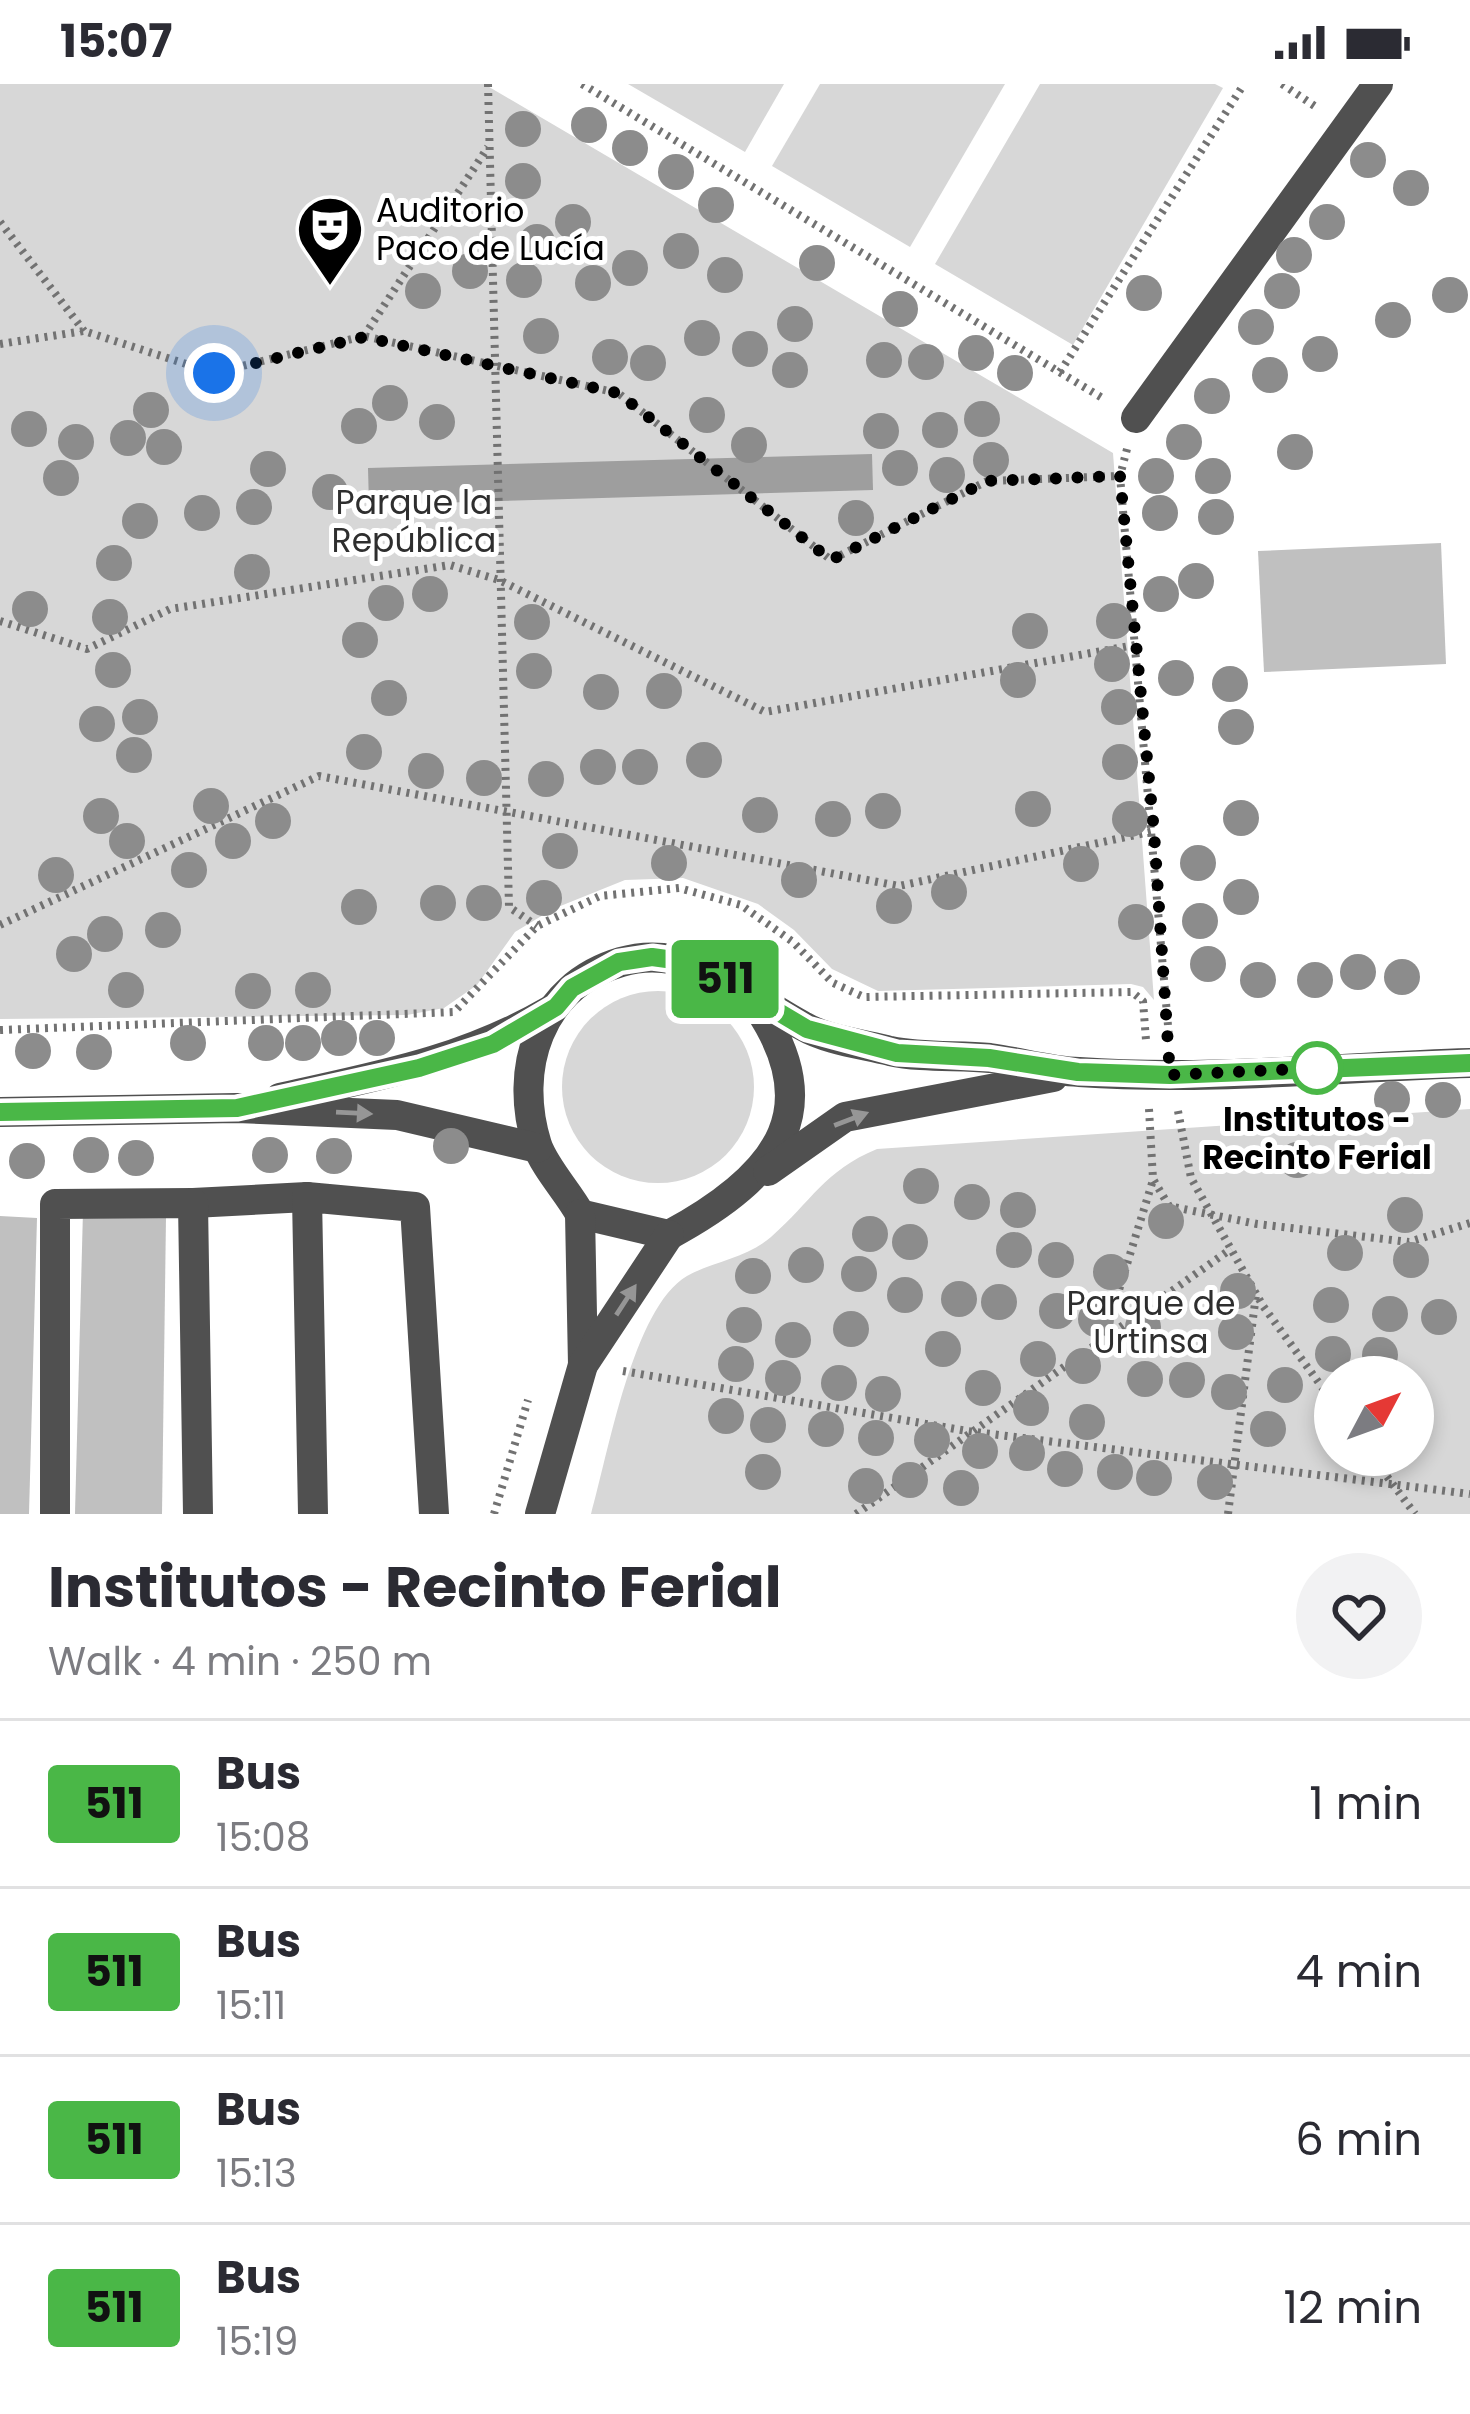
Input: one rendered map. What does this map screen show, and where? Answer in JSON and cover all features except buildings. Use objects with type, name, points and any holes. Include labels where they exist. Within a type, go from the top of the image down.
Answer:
[{"type":"street","points":[[1136,418],[1378,84]]},
{"type":"street","points":[[583,1365],[580,1214],[537,1148],[526,1065],[538,1031],[572,988],[619,962],[652,957],[696,963],[807,1029],[897,1053],[989,1058],[1078,1072],[1170,1075],[1470,1064]]},
{"type":"street","points":[[747,992],[776,1030],[790,1072],[781,1138],[754,1181]]},
{"type":"street","points":[[237,1108],[419,1068],[493,1044],[556,1007]]},
{"type":"street","points":[[540,1514],[583,1365],[668,1235],[845,1117],[1078,1072]]},
{"type":"street","points":[[0,1112],[237,1108],[397,1115],[537,1148]]},
{"type":"street","points":[[307,1198],[313,1514]]},
{"type":"street","points":[[55,1514],[55,1204],[307,1198],[415,1207],[434,1514]]},
{"type":"street","points":[[193,1203],[198,1514]]},
{"type":"street","points":[[580,1214],[668,1235]]},
{"type":"path","points":[[488,84],[509,908],[537,926]]},
{"type":"path","points":[[582,84],[1136,418],[1120,476],[1154,831],[1170,1075],[1192,1178],[1256,1293],[1314,1375]]},
{"type":"path","points":[[1060,372],[1244,84]]},
{"type":"path","points":[[364,337],[490,145]]},
{"type":"path","points":[[0,222],[84,331]]},
{"type":"path","points":[[0,344],[84,331],[214,373],[364,337],[618,393],[831,560],[987,481],[1120,476]]},
{"type":"path","points":[[0,621],[87,649],[170,609],[450,566],[499,580],[766,712],[1135,645]]},
{"type":"path","points":[[0,925],[319,776],[899,886],[1154,831]]},
{"type":"path","points":[[1106,1335],[1153,1178]]},
{"type":"path","points":[[856,1514],[967,1431],[1231,1249]]},
{"type":"path","points":[[1228,1514],[1256,1293]]},
{"type":"path","points":[[583,1365],[967,1431],[1470,1494]]},
{"type":"path","points":[[1387,1476],[1415,1514]]},
{"type":"green space","name":"Parque la República","points":[[0,84],[484,84],[1113,453],[1154,1000],[1143,987],[1131,984],[878,991],[832,969],[794,930],[758,904],[683,878],[625,880],[553,909],[515,932],[477,985],[444,1008],[407,1015],[0,1019]]},
{"type":"green space","points":[[628,84],[784,84],[745,152]]},
{"type":"green space","points":[[820,84],[1005,84],[910,247],[772,166]]},
{"type":"green space","points":[[1040,84],[1215,84],[1223,88],[1073,345],[935,264]]},
{"type":"green space","points":[[658,991],[695,998],[726,1019],[747,1050],[754,1087],[747,1124],[726,1155],[695,1176],[658,1183],[621,1176],[590,1155],[569,1124],[562,1087],[569,1050],[590,1019],[621,998]]},
{"type":"green space","name":"Parque de Urtinsa","points":[[1470,1109],[1470,1514],[591,1514],[637,1349],[668,1293],[687,1276],[762,1244],[831,1177],[877,1149]]},
{"type":"shaded area","points":[[872,454],[873,490],[369,505],[368,468]]},
{"type":"bus line","name":"511","points":[[0,1112],[237,1108],[419,1068],[493,1044],[556,1007],[572,988],[619,962],[652,957],[696,963],[807,1029],[897,1053],[989,1058],[1078,1072],[1170,1075],[1470,1063]]},
{"type":"place","name":"Auditorio Paco de Lucía","points":[[330,288]]},
{"type":"place","name":"Institutos - Recinto Ferial","points":[[1317,1068]]},
{"type":"route","points":[[214,373],[364,337],[618,393],[831,560],[987,481],[1120,476],[1168,994],[1170,1075],[1317,1068]]}]
